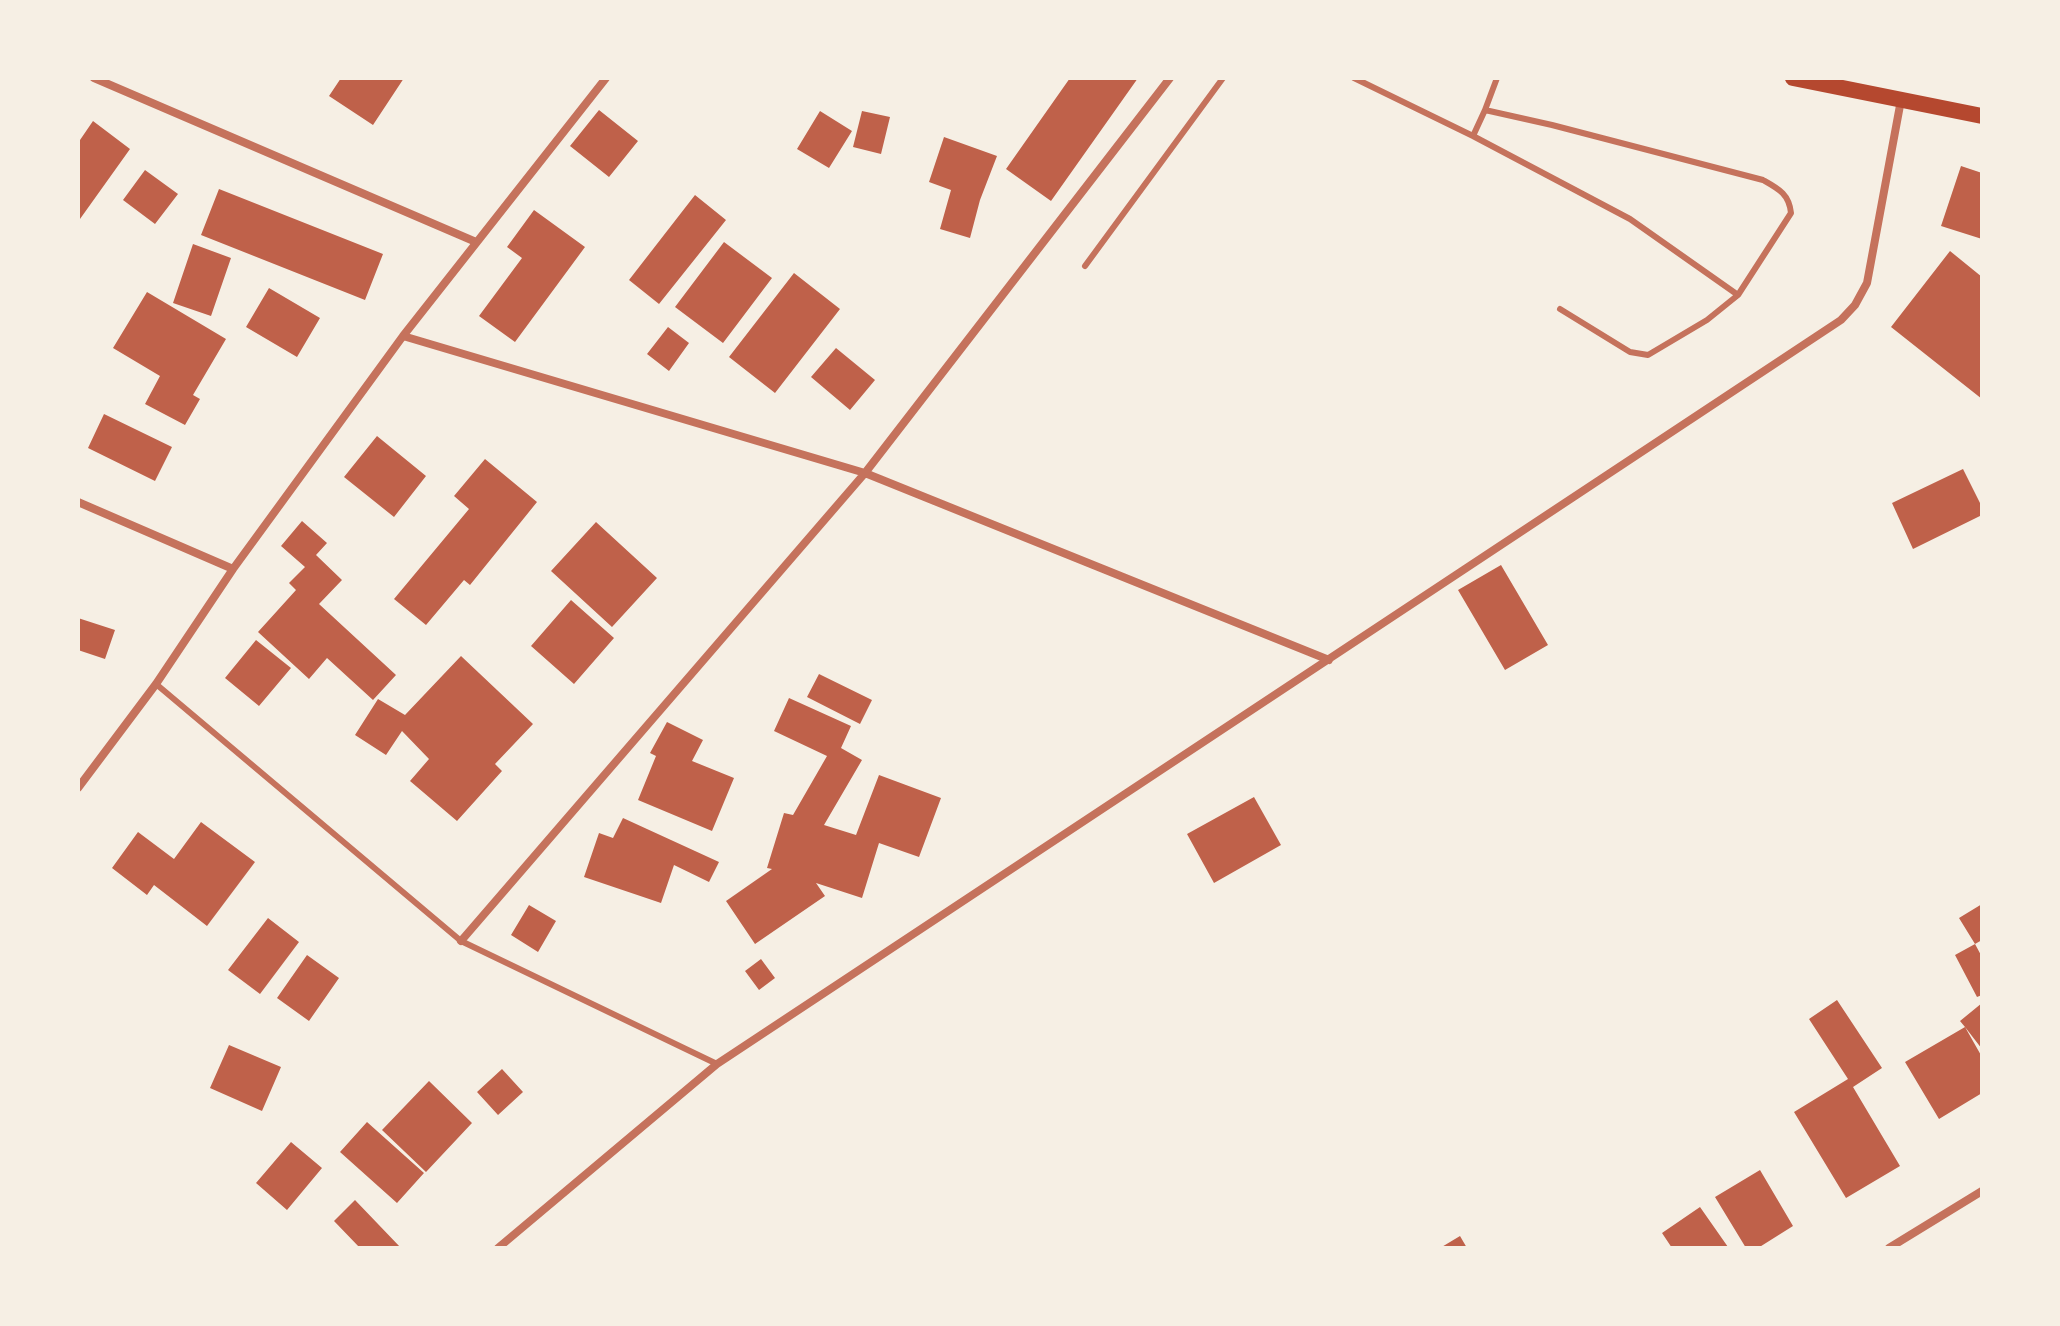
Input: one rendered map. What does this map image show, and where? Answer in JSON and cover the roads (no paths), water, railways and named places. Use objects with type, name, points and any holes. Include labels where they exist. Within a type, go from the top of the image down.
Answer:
[{"type":"main road","points":[[1793,78],[1982,116]]},
{"type":"street","points":[[94,78],[476,242]]},
{"type":"street","points":[[78,788],[156,684],[233,569],[403,336],[606,78]]},
{"type":"street","points":[[461,941],[865,473],[1170,78]]},
{"type":"street","points":[[498,1248],[717,1064],[1841,320],[1855,305],[1867,283],[1901,99]]},
{"type":"street","points":[[403,336],[865,473],[1329,660]]},
{"type":"street","points":[[78,502],[233,569]]},
{"type":"street","points":[[1889,1248],[1982,1191]]},
{"type":"lane","points":[[1085,266],[1223,78]]},
{"type":"lane","points":[[1354,78],[1473,136],[1630,219],[1738,295]]},
{"type":"lane","points":[[1473,136],[1497,78]]},
{"type":"lane","points":[[1485,110],[1763,180],[1781,190],[1790,202],[1791,213],[1738,295],[1707,320],[1648,355],[1630,352],[1560,309]]},
{"type":"lane","points":[[156,684],[461,941],[717,1064]]}]
